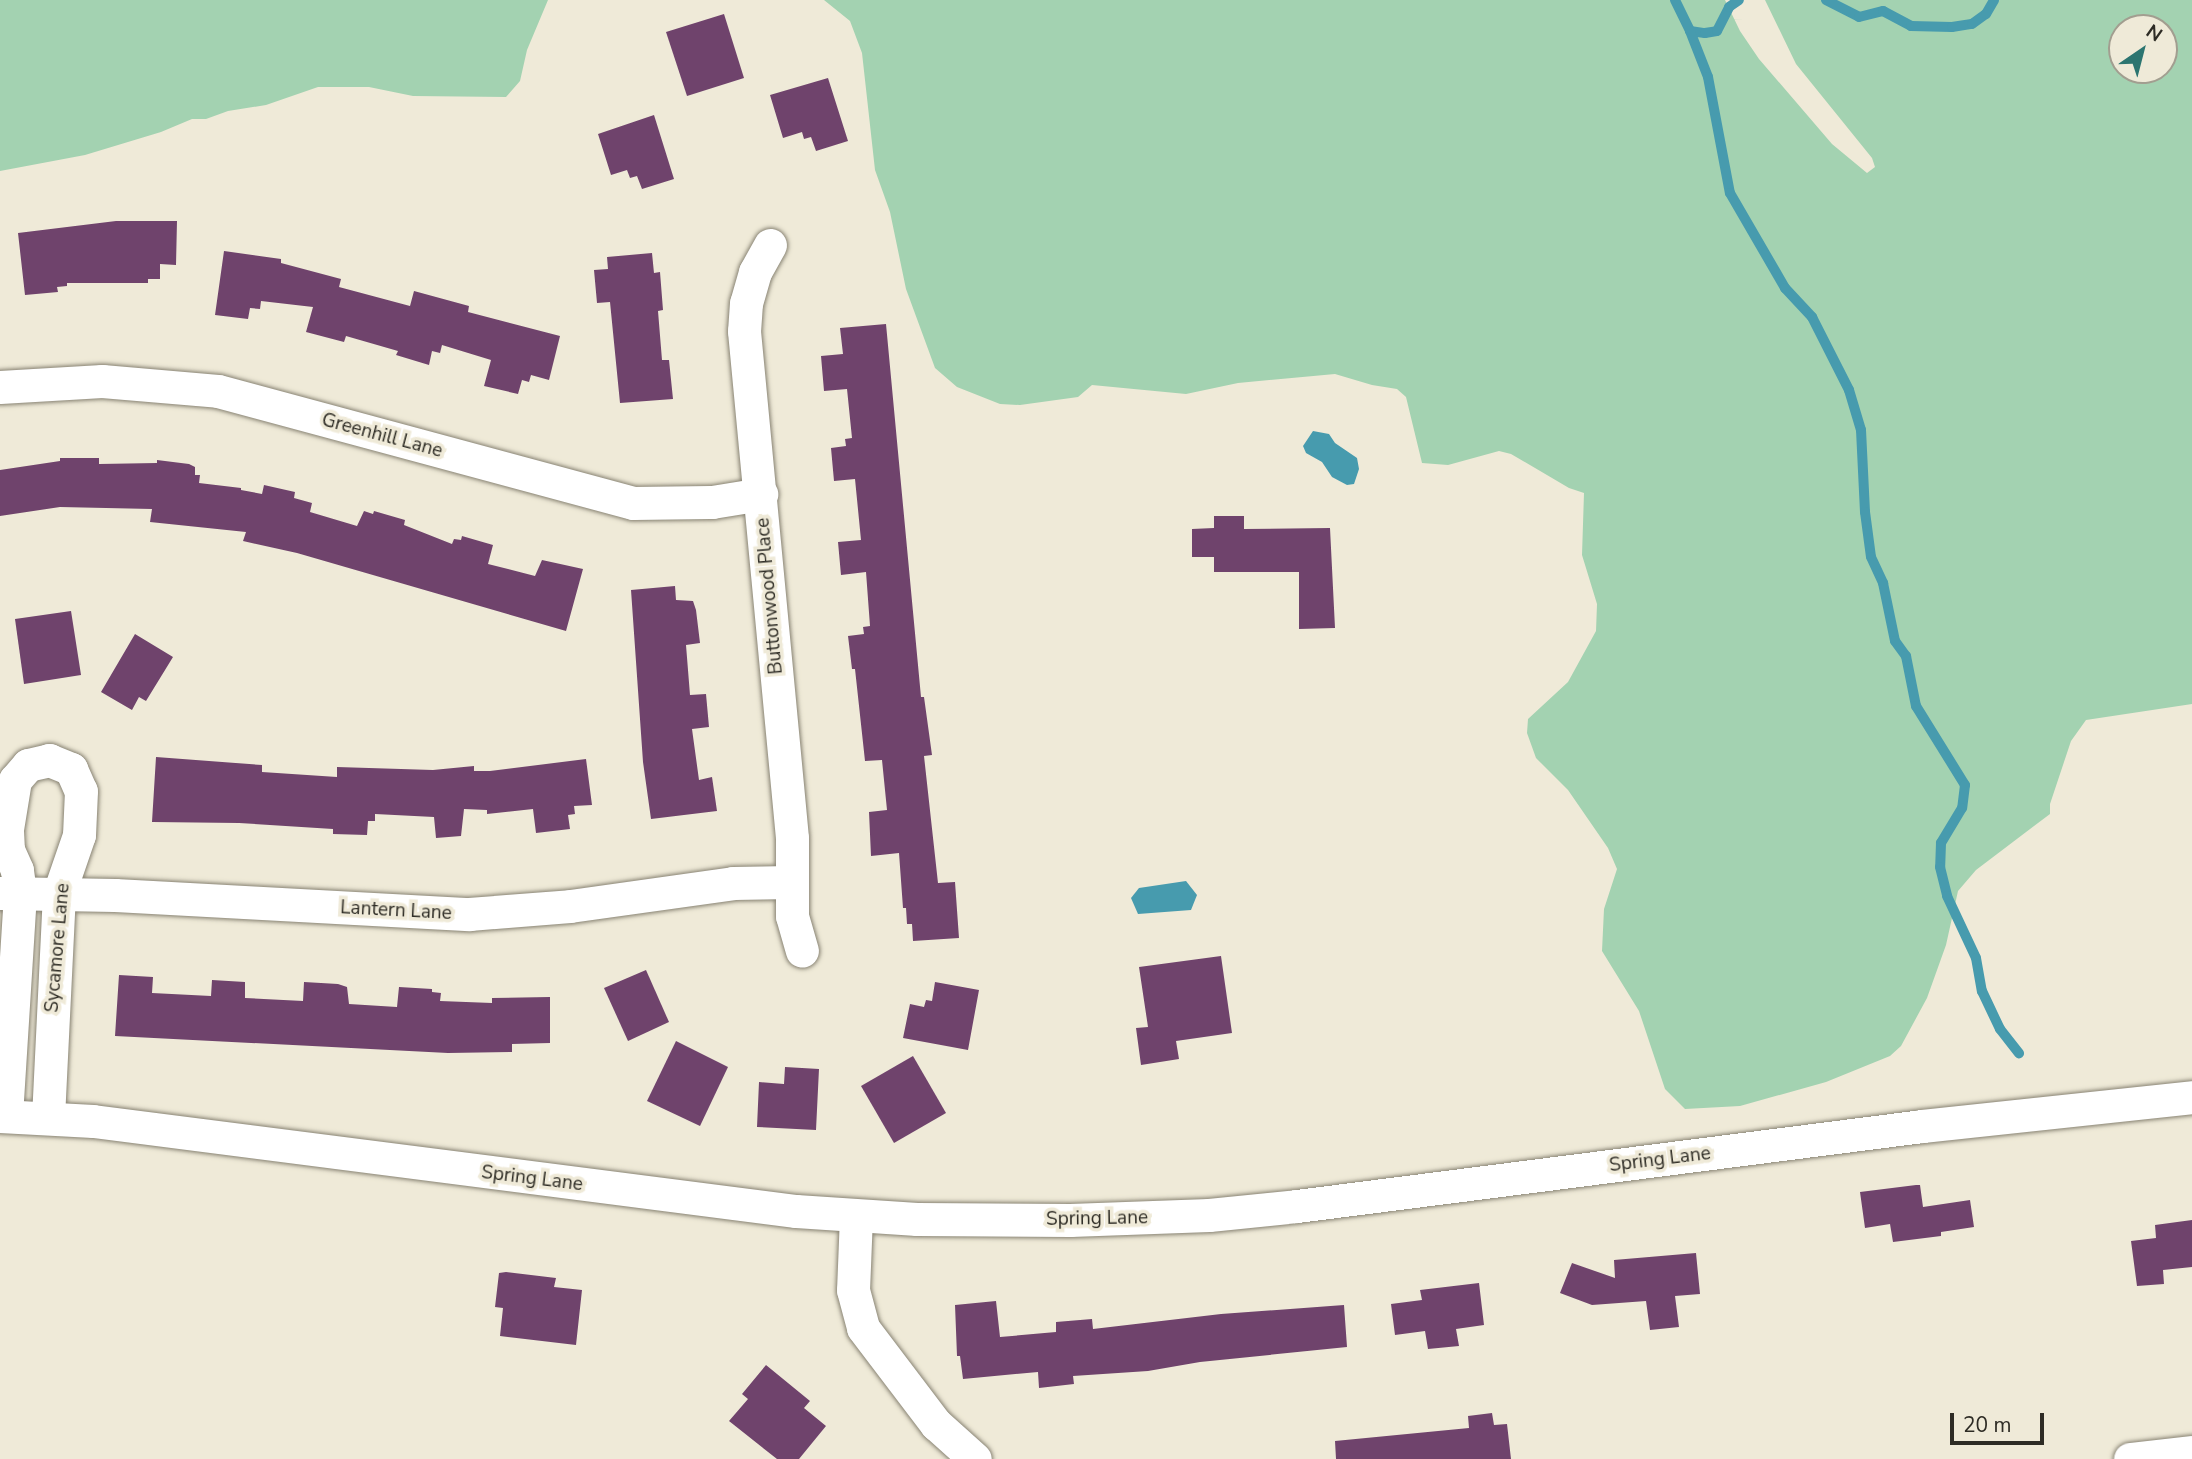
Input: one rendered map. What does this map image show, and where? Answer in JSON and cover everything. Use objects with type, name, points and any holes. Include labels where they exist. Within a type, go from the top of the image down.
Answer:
[{"type":"street","name":"Buttonwood Place","points":[[770,245],[755,272],[746,303],[744,331],[792,838],[792,916],[802,951]]},
{"type":"street","name":"Greenhill Lane","points":[[0,387],[102,381],[218,391],[633,503],[712,502],[761,494]]},
{"type":"street","name":"Sycamore Lane","points":[[3,1116],[10,893],[17,870],[8,850],[7,829],[12,790],[21,771],[38,761],[49,760],[71,769],[81,791],[79,835],[59,893],[48,1118]]},
{"type":"street","name":"Lantern Lane","points":[[10,893],[59,893],[469,914],[570,906],[733,883],[791,882]]},
{"type":"street","name":"Spring Lane","points":[[3,1116],[93,1121],[708,1202],[856,1216],[1070,1220],[1209,1215],[1392,1195],[1922,1126],[2192,1097]]},
{"type":"street","points":[[856,1216],[852,1290],[863,1328],[936,1424],[975,1459]]},
{"type":"street","points":[[2130,1459],[2192,1452]]},
{"type":"green space","points":[[0,0],[548,0],[527,50],[520,81],[506,97],[413,96],[369,87],[318,87],[266,105],[228,111],[206,119],[192,119],[161,132],[85,155],[0,171]]},
{"type":"green space","points":[[824,0],[1725,0],[1740,31],[1759,59],[1832,144],[1867,173],[1875,167],[1872,158],[1796,64],[1765,0],[2192,0],[2192,704],[2086,720],[2071,741],[2050,804],[2050,814],[1976,870],[1958,891],[1946,945],[1927,998],[1901,1046],[1890,1056],[1826,1082],[1740,1106],[1685,1109],[1665,1089],[1639,1011],[1602,951],[1604,909],[1617,869],[1608,848],[1568,790],[1536,758],[1527,733],[1528,719],[1568,682],[1596,631],[1597,604],[1582,555],[1584,493],[1569,488],[1511,454],[1499,451],[1448,465],[1422,463],[1406,397],[1397,389],[1335,374],[1238,383],[1186,394],[1092,385],[1078,397],[1020,405],[1000,404],[957,387],[935,368],[906,289],[890,212],[875,170],[862,53],[850,21]]},
{"type":"water","points":[[1313,431],[1329,434],[1335,443],[1357,458],[1359,469],[1354,484],[1347,485],[1332,477],[1322,462],[1306,453],[1303,446]]},
{"type":"water","points":[[1186,881],[1197,895],[1191,910],[1138,914],[1131,898],[1139,888]]},
{"type":"building","points":[[724,14],[744,78],[687,96],[666,32]]},
{"type":"building","points":[[828,78],[848,141],[816,151],[811,137],[804,139],[802,132],[783,138],[770,95]]},
{"type":"building","points":[[654,115],[674,179],[642,189],[637,176],[630,178],[627,170],[611,175],[598,134]]},
{"type":"building","points":[[116,221],[177,221],[176,265],[160,264],[160,279],[148,279],[148,283],[67,283],[67,286],[57,287],[58,292],[25,295],[18,233]]},
{"type":"building","points":[[224,251],[281,259],[281,263],[341,279],[339,287],[410,306],[414,291],[469,306],[468,312],[560,336],[549,380],[531,375],[529,382],[522,380],[518,394],[484,386],[491,360],[442,345],[440,353],[432,351],[429,365],[396,355],[398,351],[346,336],[344,342],[306,332],[313,307],[261,301],[260,309],[250,308],[248,319],[215,315]]},
{"type":"building","points":[[652,253],[654,273],[660,272],[663,310],[658,311],[662,360],[669,360],[673,399],[620,403],[610,302],[597,303],[594,270],[608,269],[607,257]]},
{"type":"building","points":[[886,324],[921,697],[924,697],[932,755],[924,756],[938,883],[955,882],[959,938],[913,941],[912,924],[907,924],[906,908],[903,908],[899,853],[871,856],[869,812],[887,810],[882,760],[865,761],[855,669],[852,669],[848,636],[864,634],[863,627],[870,626],[866,572],[841,575],[838,542],[861,540],[855,479],[834,481],[831,448],[846,446],[845,439],[852,438],[847,389],[824,391],[821,356],[843,354],[840,328]]},
{"type":"building","points":[[60,458],[99,458],[99,464],[157,463],[157,460],[189,464],[195,467],[195,475],[200,475],[199,483],[241,488],[262,494],[264,485],[295,492],[294,498],[312,503],[310,512],[357,526],[364,511],[373,514],[374,511],[405,520],[404,525],[452,544],[454,539],[461,540],[462,536],[493,545],[488,564],[535,576],[542,560],[583,569],[566,631],[297,553],[243,541],[246,532],[150,522],[152,509],[60,507],[0,516],[0,470],[60,461]]},
{"type":"building","points":[[1214,516],[1244,516],[1244,529],[1330,528],[1335,628],[1299,629],[1299,572],[1214,572],[1214,557],[1192,557],[1192,529],[1214,528]]},
{"type":"building","points":[[675,586],[676,600],[693,601],[696,610],[700,643],[686,645],[690,695],[706,694],[709,727],[692,729],[699,780],[712,777],[717,811],[651,819],[643,762],[631,590]]},
{"type":"building","points":[[71,611],[81,675],[24,684],[15,619]]},
{"type":"building","points":[[135,634],[173,657],[146,701],[139,697],[132,710],[101,692]]},
{"type":"building","points":[[156,757],[262,765],[262,772],[337,777],[337,767],[433,770],[474,766],[474,771],[490,771],[586,759],[592,805],[574,806],[575,814],[568,815],[570,829],[536,833],[533,809],[487,814],[487,810],[464,809],[461,836],[436,838],[434,817],[375,814],[375,821],[368,821],[367,835],[333,834],[333,829],[239,823],[152,822]]},
{"type":"building","points":[[1221,956],[1232,1033],[1176,1041],[1179,1059],[1141,1065],[1136,1028],[1148,1027],[1139,967]]},
{"type":"building","points":[[646,970],[669,1022],[628,1041],[604,988]]},
{"type":"building","points":[[119,975],[153,977],[152,993],[211,996],[212,980],[245,982],[245,998],[303,1001],[304,982],[338,984],[347,987],[349,1004],[397,1007],[399,987],[432,989],[432,992],[441,993],[440,1001],[492,1003],[492,998],[550,997],[550,1043],[512,1044],[512,1052],[448,1053],[115,1036]]},
{"type":"building","points":[[935,982],[979,990],[968,1050],[903,1038],[910,1004],[924,1007],[926,1000],[932,1001]]},
{"type":"building","points":[[676,1041],[728,1067],[700,1126],[647,1101]]},
{"type":"building","points":[[913,1056],[946,1113],[894,1143],[861,1086]]},
{"type":"building","points":[[785,1067],[819,1069],[816,1130],[757,1127],[759,1082],[784,1084]]},
{"type":"building","points":[[1920,1185],[1923,1207],[1970,1200],[1974,1227],[1941,1232],[1941,1236],[1893,1242],[1890,1224],[1865,1228],[1860,1192]]},
{"type":"building","points":[[2192,1220],[2192,1267],[2163,1270],[2164,1284],[2137,1286],[2131,1241],[2156,1238],[2155,1225]]},
{"type":"building","points":[[1696,1253],[1700,1294],[1675,1296],[1679,1327],[1650,1330],[1646,1301],[1592,1305],[1560,1293],[1572,1263],[1615,1278],[1614,1260]]},
{"type":"building","points":[[499,1273],[556,1278],[554,1287],[582,1290],[576,1345],[500,1336],[503,1308],[495,1307]]},
{"type":"building","points":[[1479,1283],[1484,1325],[1456,1329],[1459,1346],[1428,1349],[1425,1331],[1395,1335],[1391,1304],[1422,1300],[1420,1290]]},
{"type":"building","points":[[996,1301],[1000,1337],[1056,1332],[1056,1322],[1092,1319],[1093,1329],[1221,1314],[1344,1305],[1347,1347],[1200,1362],[1148,1371],[1073,1376],[1074,1384],[1039,1388],[1038,1372],[963,1379],[960,1356],[957,1356],[955,1305]]},
{"type":"building","points":[[766,1365],[810,1401],[804,1408],[826,1426],[799,1459],[777,1459],[729,1421],[748,1399],[742,1394]]},
{"type":"building","points":[[1492,1413],[1494,1425],[1507,1424],[1511,1459],[1336,1459],[1335,1441],[1469,1428],[1468,1416]]},
{"type":"waterway","points":[[1675,0],[1690,31],[1705,33],[1717,31],[1729,7],[1739,0]]},
{"type":"waterway","points":[[1826,0],[1859,17],[1883,11],[1911,26],[1952,27],[1972,24],[1986,14],[1994,0]]},
{"type":"waterway","points":[[1690,31],[1708,77],[1730,193],[1785,288],[1812,317],[1849,390],[1861,430],[1865,512],[1871,557],[1883,583],[1895,641],[1906,656],[1916,706],[1965,785],[1962,808],[1941,843],[1940,867],[1947,896],[1976,958],[1982,991],[2000,1029],[2019,1053]]}]
